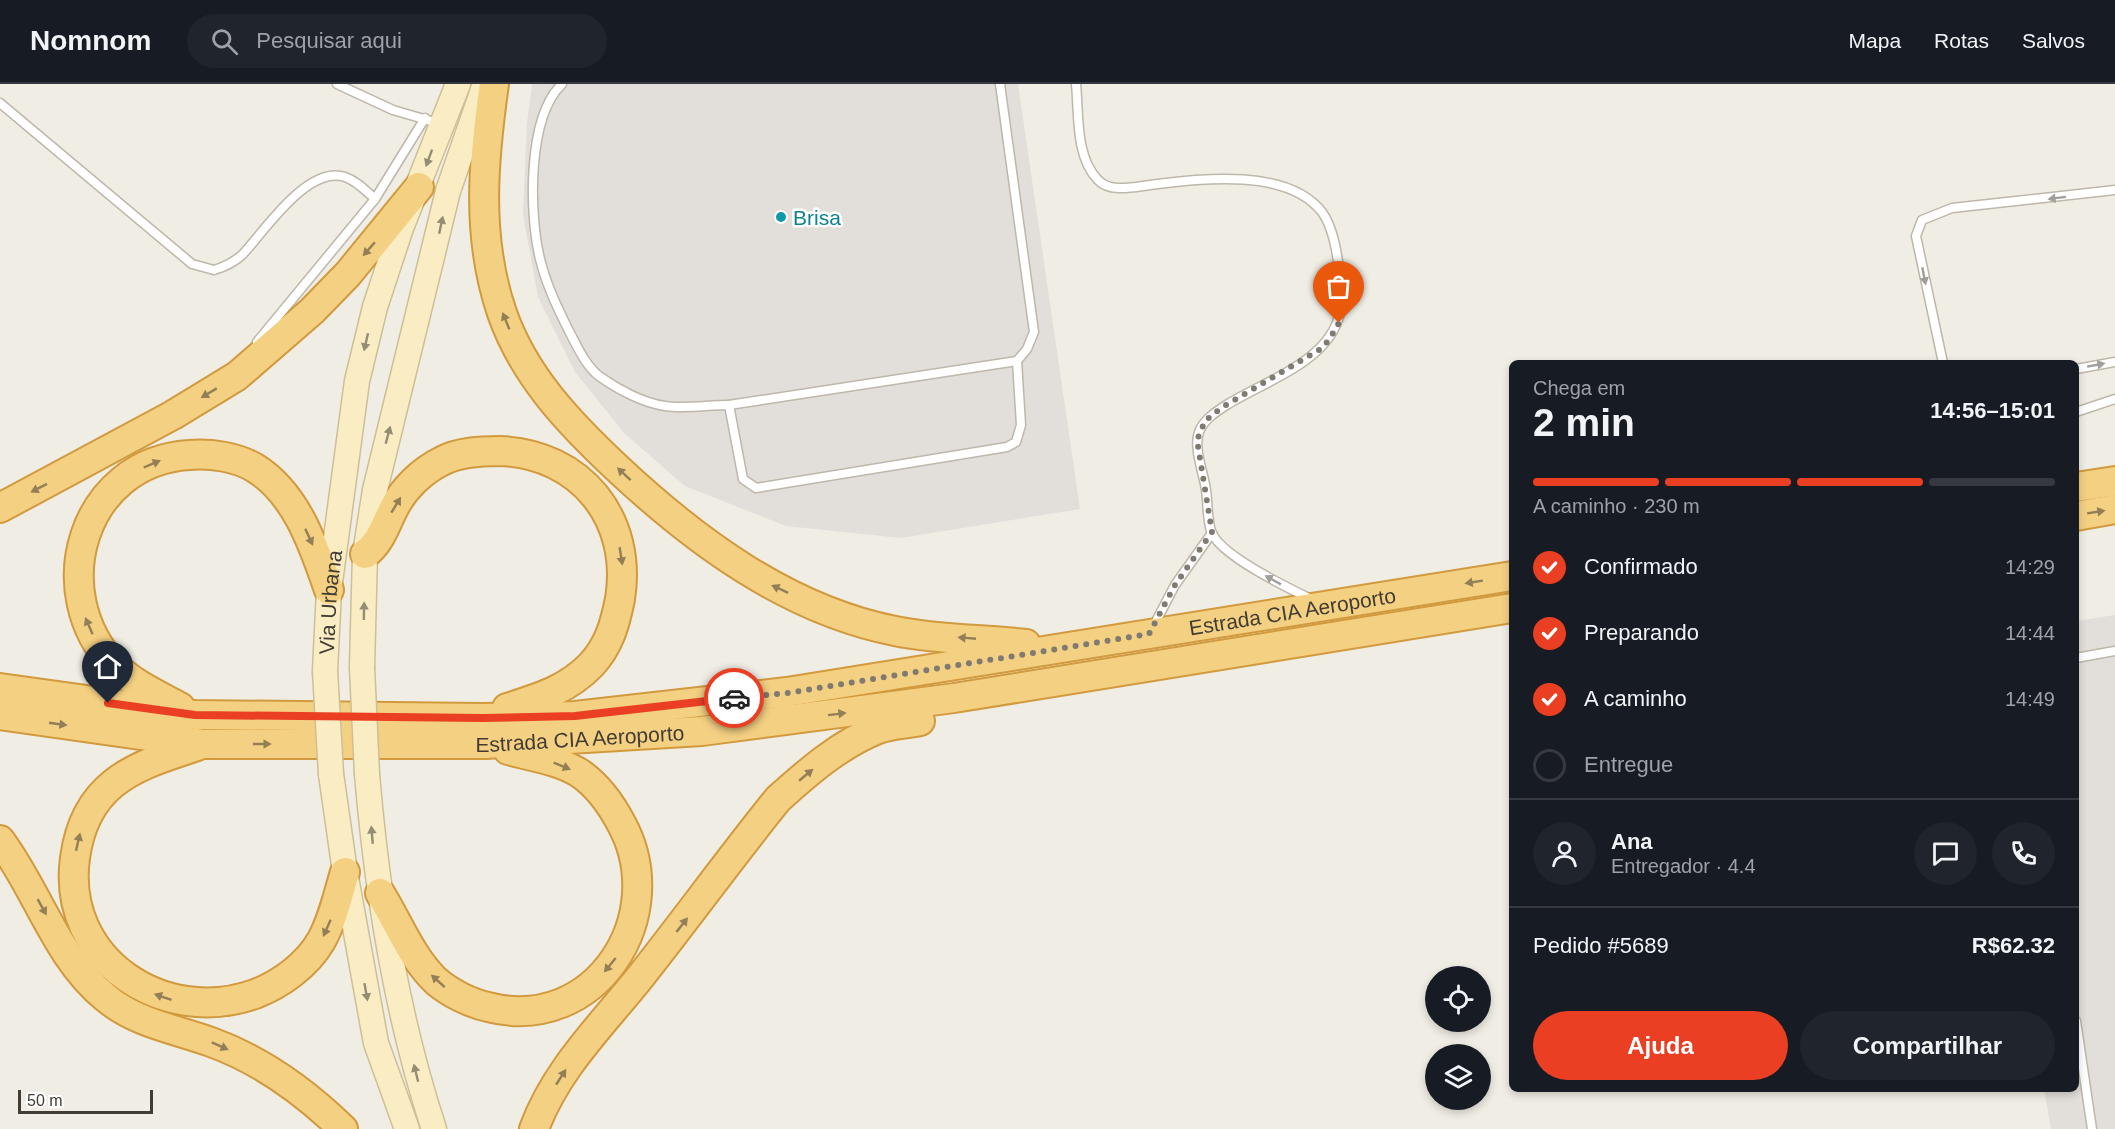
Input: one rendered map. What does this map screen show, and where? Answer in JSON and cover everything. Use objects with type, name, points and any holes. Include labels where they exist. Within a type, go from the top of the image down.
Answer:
[{"type":"highway","points":[[494,84],[482,181],[487,251],[492,280],[519,354],[551,401],[600,452],[649,498],[716,551],[764,581],[803,599],[896,631],[1067,647]]},
{"type":"highway","points":[[0,508],[173,415],[312,311],[348,274],[419,187]]},
{"type":"highway","points":[[365,554],[380,540],[394,506],[410,485],[444,460],[468,452],[518,452],[539,457],[572,473],[595,495],[609,516],[617,536],[623,576],[616,622],[605,647],[591,665],[556,691],[485,731]]},
{"type":"highway","points":[[195,715],[129,678],[104,654],[85,621],[77,578],[80,549],[88,526],[107,495],[143,467],[179,456],[204,454],[230,458],[255,468],[273,484],[297,513],[313,544],[329,590]]},
{"type":"highway","points":[[2079,487],[2115,481]]},
{"type":"highway","points":[[2079,515],[2115,509]]},
{"type":"highway","name":"Estrada CIA Aeroporto","points":[[0,688],[195,715],[485,731],[575,716],[787,693],[1509,576]]},
{"type":"highway","name":"Estrada CIA Aeroporto","points":[[0,715],[204,744],[485,731],[702,731],[954,698],[1509,608]]},
{"type":"highway","points":[[534,1129],[547,1098],[579,1050],[655,958],[772,807],[808,772],[850,743],[880,728],[1386,640],[1457,616]]},
{"type":"highway","points":[[380,893],[415,956],[436,980],[474,1004],[499,1010],[547,1008],[578,995],[597,982],[623,949],[637,908],[637,867],[635,850],[612,806],[597,788],[580,774],[485,731]]},
{"type":"highway","points":[[204,744],[147,763],[114,783],[88,812],[76,847],[73,887],[77,908],[89,937],[103,956],[135,983],[151,993],[171,1000],[222,1002],[244,998],[264,990],[306,961],[330,923],[345,872]]},
{"type":"highway","points":[[0,840],[20,867],[70,960],[84,979],[108,1000],[138,1018],[211,1042],[263,1065],[343,1129]]},
{"type":"main road","name":"Via Urbana","points":[[407,1129],[376,1043],[345,872],[331,774],[325,671],[329,590],[357,381],[375,308],[401,228],[419,187],[433,121],[458,84]]},
{"type":"main road","name":"Via Urbana","points":[[434,1129],[418,1080],[396,987],[380,893],[367,774],[363,668],[365,554],[375,490],[448,191],[485,84]]},
{"type":"lane","points":[[246,359],[375,199],[433,121],[393,110],[337,84]]},
{"type":"lane","points":[[562,84],[548,99],[536,138],[534,218],[540,258],[549,290],[580,353],[597,374],[615,386],[664,406],[729,405],[1017,361],[1027,349],[1034,332],[1000,84]]},
{"type":"lane","points":[[1076,84],[1084,156],[1098,181],[1107,186],[1124,188],[1205,178],[1239,179],[1271,185],[1304,194],[1322,212],[1329,226],[1341,283],[1342,308],[1339,323],[1329,340],[1295,366],[1221,408],[1205,421],[1197,440],[1212,532],[1251,567],[1325,606]]},
{"type":"lane","points":[[0,103],[192,264],[202,269],[214,270],[225,267],[240,256],[292,198],[320,179],[335,175],[345,177],[355,181],[375,199]]},
{"type":"lane","points":[[1942,360],[1916,236],[1922,220],[1952,208],[2115,190]]},
{"type":"lane","points":[[729,405],[743,479],[747,485],[756,489],[836,477],[1007,447],[1016,442],[1021,425],[1017,361]]},
{"type":"lane","points":[[2079,368],[2115,362]]},
{"type":"lane","points":[[2079,411],[2115,399]]},
{"type":"lane","points":[[1149,634],[1175,585],[1212,532]]},
{"type":"lane","points":[[2079,657],[2115,651]]},
{"type":"lane","points":[[2079,1041],[2092,1129]]},
{"type":"shaded area","points":[[532,84],[1018,84],[1080,509],[901,538],[786,526],[685,486],[625,434],[575,372],[538,297],[523,215],[527,123]]},
{"type":"shaded area","points":[[2115,615],[2115,1129],[2051,1129],[2045,1092],[2079,1092],[2079,621]]},
{"type":"way so far","points":[[734,698],[787,693],[1149,634],[1175,585],[1212,532],[1197,440],[1205,421],[1221,408],[1277,378],[1319,350],[1329,340],[1339,323]]},
{"type":"place","name":"Brisa","points":[[781,217]]},
{"type":"route","points":[[108,703],[195,715],[483,718],[575,716],[734,698]]}]
